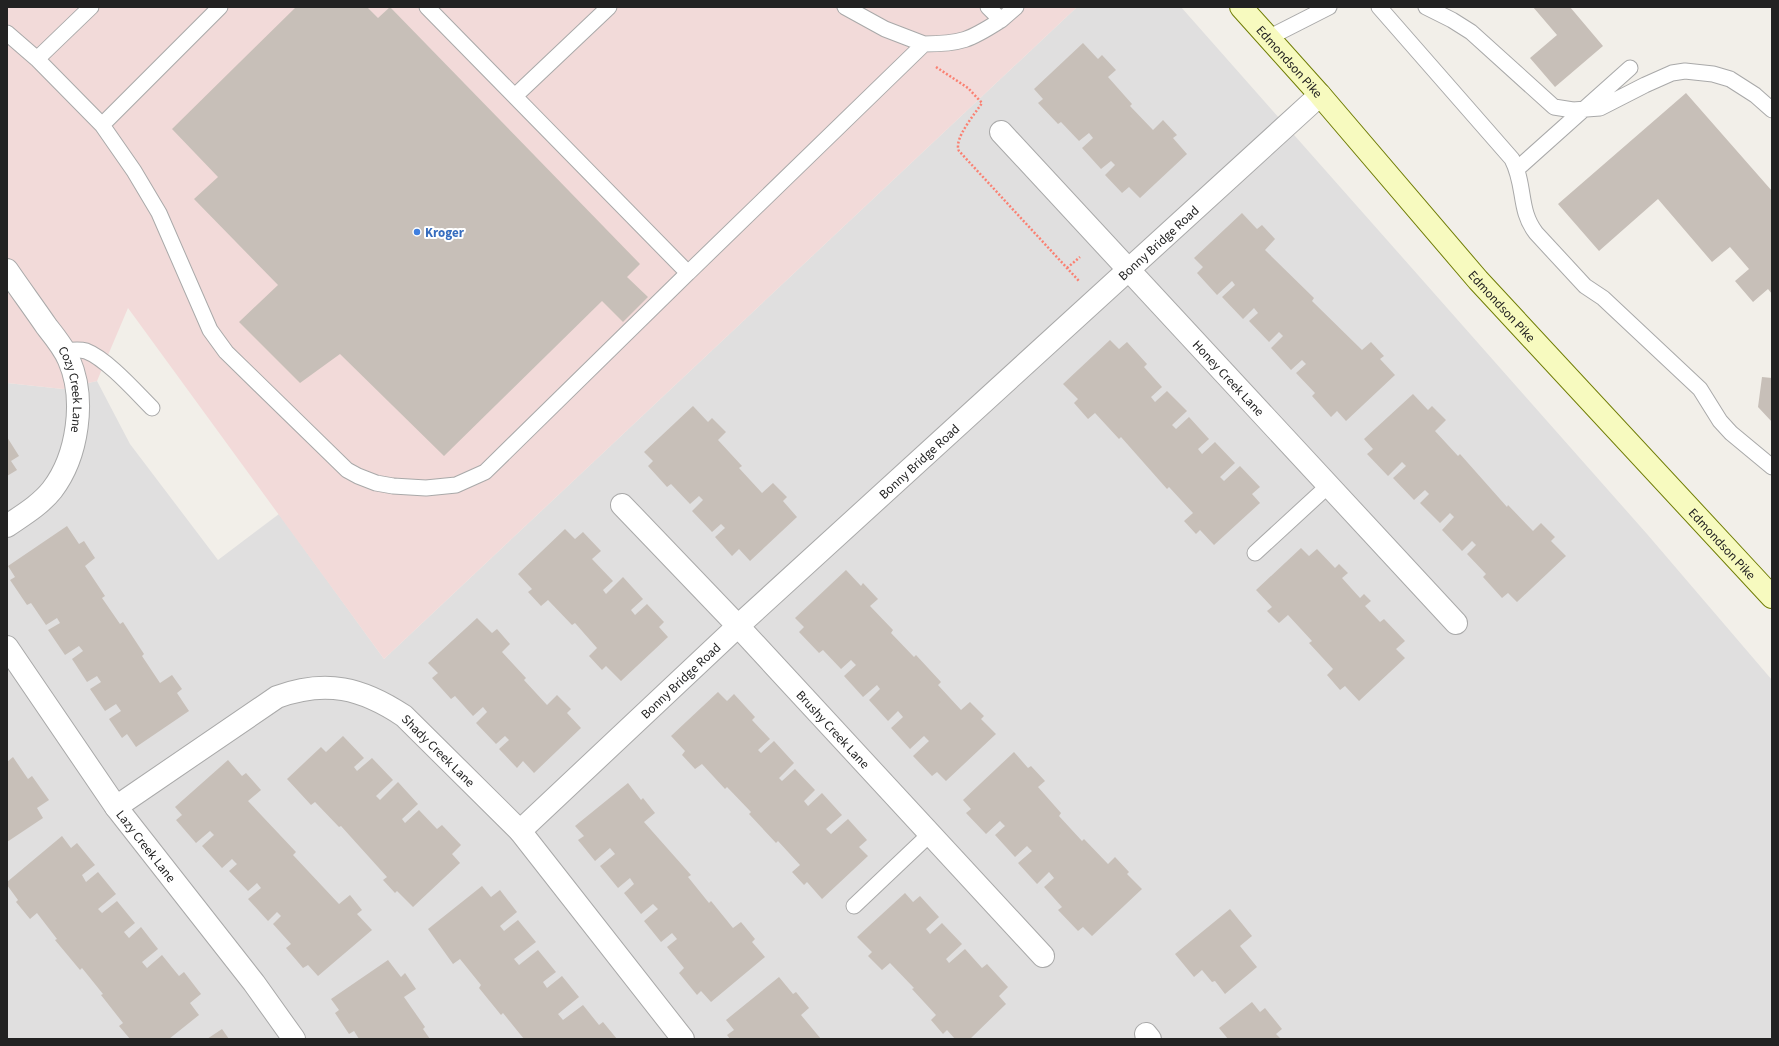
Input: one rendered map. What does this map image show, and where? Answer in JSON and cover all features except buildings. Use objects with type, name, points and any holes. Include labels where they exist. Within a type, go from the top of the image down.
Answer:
[{"type":"main road","name":"Edmondson Pike","points":[[1241,7],[1320,95],[1478,280],[1771,595]]},
{"type":"street","name":"Bonny Bridge Road","points":[[520,831],[738,626],[1095,299],[1129,271],[1320,95]]},
{"type":"street","name":"Honey Creek Lane","points":[[1001,132],[1456,623]]},
{"type":"street","name":"Cozy Creek Lane","points":[[7,270],[65,351],[75,378],[78,403],[77,424],[67,464],[52,490],[34,508],[7,526]]},
{"type":"street","name":"Brushy Creek Lane","points":[[622,505],[738,626],[1043,956]]},
{"type":"street","name":"Lazy Creek Lane","points":[[7,647],[116,807],[254,983],[294,1039]]},
{"type":"street","name":"Shady Creek Lane","points":[[116,807],[277,697],[303,689],[333,687],[369,696],[404,716],[520,831],[683,1039]]},
{"type":"lane","points":[[37,59],[91,7]]},
{"type":"lane","points":[[102,125],[220,7]]},
{"type":"lane","points":[[427,7],[688,273]]},
{"type":"lane","points":[[515,96],[609,7]]},
{"type":"lane","points":[[845,7],[919,48]]},
{"type":"lane","points":[[988,7],[1000,20]]},
{"type":"lane","points":[[7,33],[37,59],[102,125],[134,171],[159,213],[198,306],[210,330],[226,352],[347,470],[376,483],[409,487],[441,488],[469,480],[485,472],[919,48],[963,41],[979,34],[1016,7]]},
{"type":"lane","points":[[1268,38],[1329,7]]},
{"type":"lane","points":[[1379,7],[1512,159],[1522,183],[1525,214],[1529,225],[1586,286],[1603,298],[1700,389],[1720,421],[1730,433],[1772,467]]},
{"type":"lane","points":[[1426,7],[1452,20],[1471,32],[1554,107],[1572,110],[1600,108],[1645,84],[1672,73],[1685,71],[1713,74],[1730,79],[1755,95],[1772,110]]},
{"type":"lane","points":[[1517,169],[1630,68]]},
{"type":"lane","points":[[65,351],[78,350],[94,355],[121,378],[152,408]]},
{"type":"lane","points":[[1255,553],[1329,485]]},
{"type":"lane","points":[[854,906],[930,834]]},
{"type":"path","points":[[919,48],[968,88],[982,103],[959,139],[957,147],[959,151],[1095,299]]},
{"type":"shaded area","points":[[7,7],[1077,7],[384,659],[128,308],[97,381],[63,389],[7,383]]},
{"type":"shaded area","points":[[1077,7],[1181,7],[1647,534],[1772,680],[1772,1039],[7,1039],[7,383],[63,389],[97,381],[130,444],[218,560],[279,514],[384,659]]},
{"type":"place","name":"Kroger","points":[[417,232]]}]
